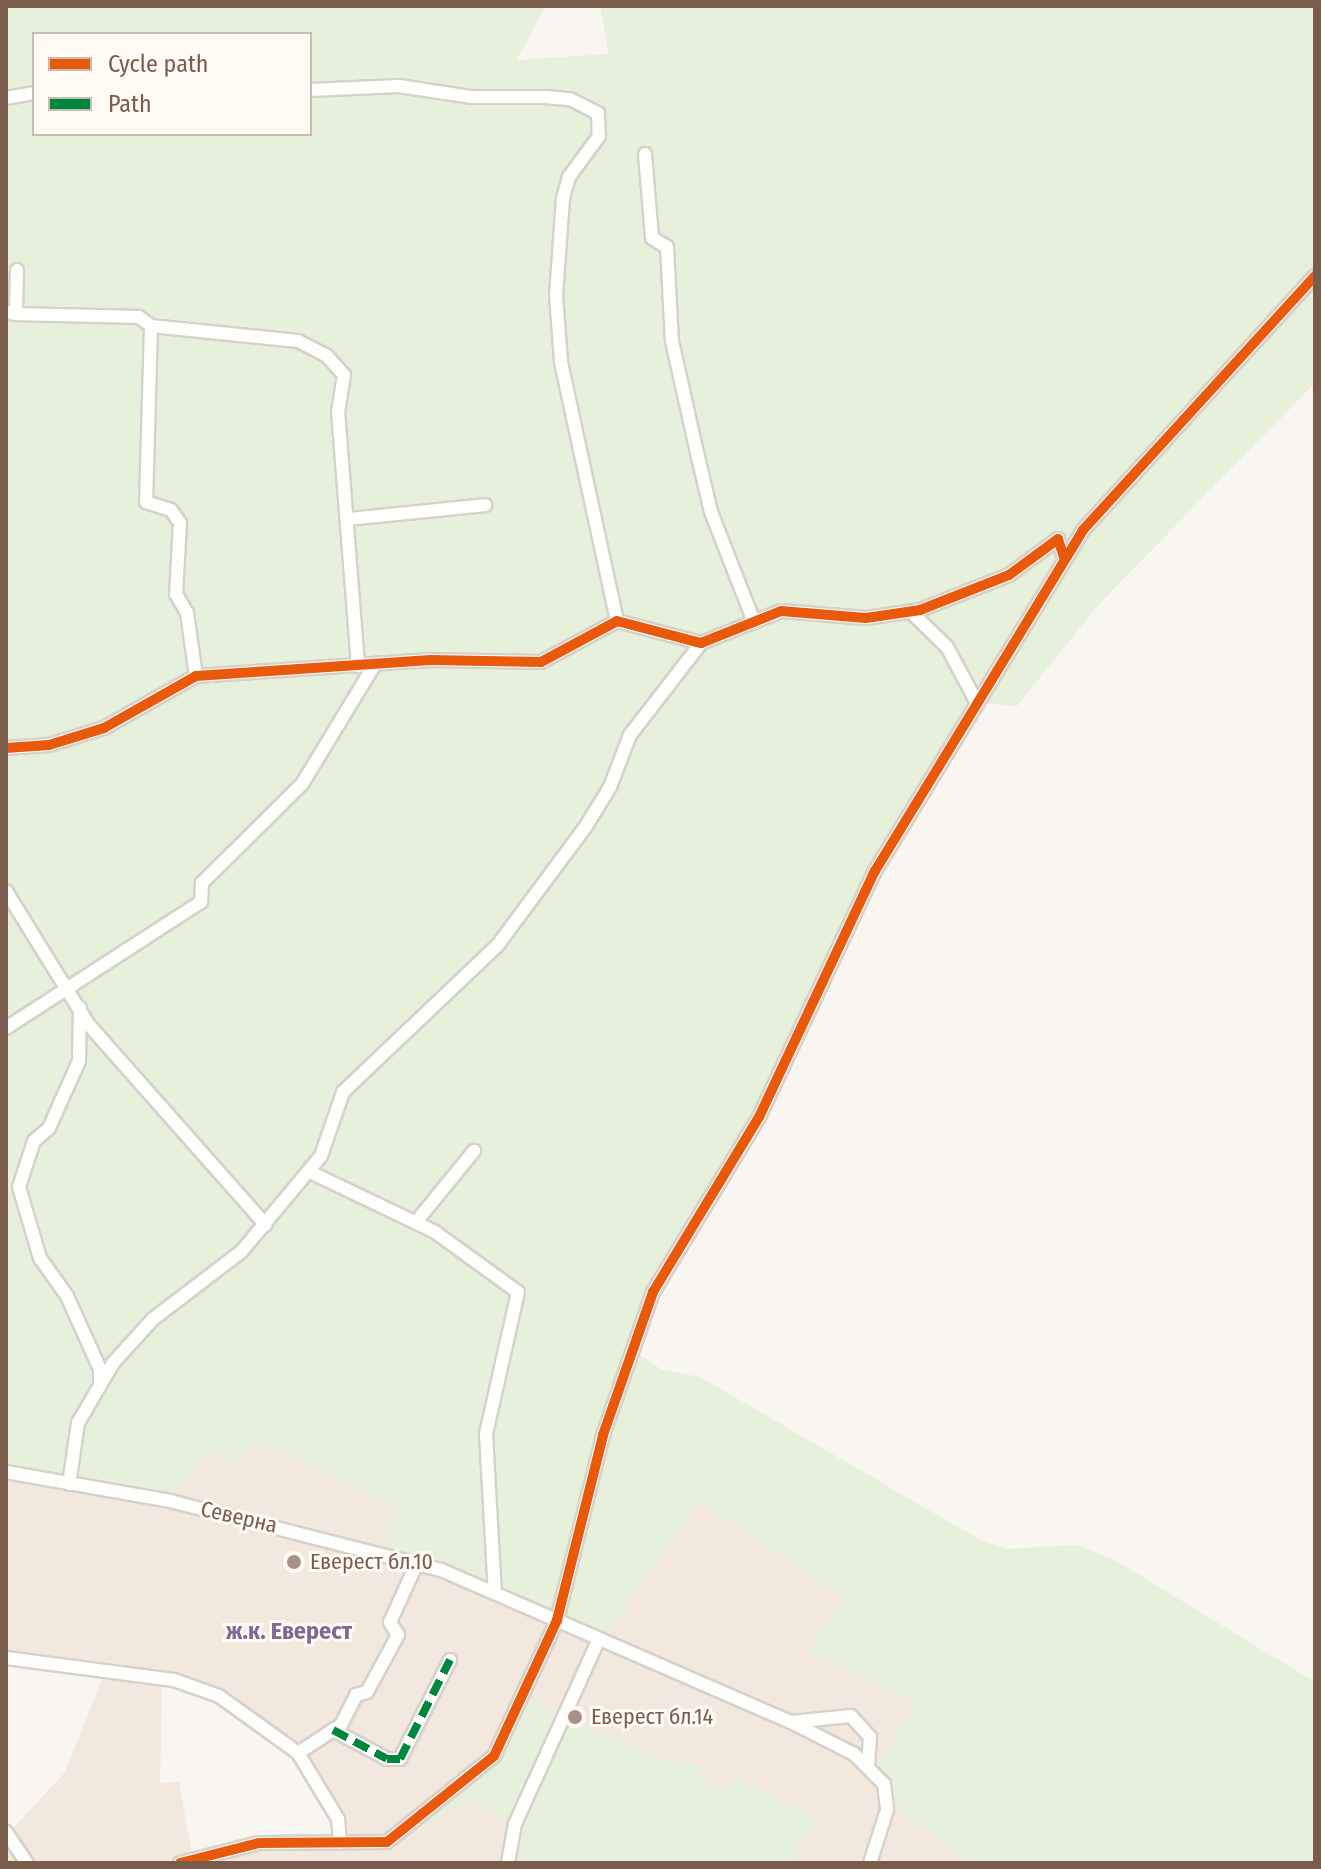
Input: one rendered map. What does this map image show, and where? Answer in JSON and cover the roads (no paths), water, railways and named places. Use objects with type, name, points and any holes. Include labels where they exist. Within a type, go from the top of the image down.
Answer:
[{"type":"street","points":[[312,90],[399,86],[472,97],[570,99],[598,113],[599,136],[569,177],[563,198],[556,295],[561,362],[617,621]]},
{"type":"street","points":[[6,98],[32,93]]},
{"type":"street","points":[[645,154],[652,238],[667,247],[672,341],[700,468],[754,622]]},
{"type":"street","points":[[17,270],[10,314],[139,317],[151,326],[298,341],[326,355],[347,384],[338,411],[358,666]]},
{"type":"street","points":[[180,1863],[259,1843],[368,1846],[400,1835],[494,1756],[557,1620],[603,1435],[653,1292],[759,1117],[856,907],[1064,557],[1133,471],[1315,276]]},
{"type":"street","points":[[151,326],[146,502],[171,510],[180,523],[176,594],[187,613],[196,676]]},
{"type":"street","points":[[348,519],[485,505]]},
{"type":"street","points":[[69,1484],[78,1423],[100,1385],[142,1329],[241,1252],[310,1172],[343,1092],[497,946],[594,813],[630,735],[701,643],[781,611],[866,618],[918,615],[1009,575],[1058,539],[1064,557]]},
{"type":"street","points":[[918,615],[947,647],[977,703]]},
{"type":"street","points":[[6,748],[49,745],[104,728],[196,676],[373,667],[430,660],[541,662],[617,621],[701,643]]},
{"type":"street","points":[[6,1028],[63,988],[201,902],[202,883],[302,784],[373,667]]},
{"type":"street","points":[[6,891],[63,988],[266,1225]]},
{"type":"street","points":[[80,1008],[79,1061],[49,1128],[34,1141],[19,1187],[40,1258],[67,1296],[100,1369],[100,1385]]},
{"type":"street","points":[[416,1222],[474,1151]]},
{"type":"street","points":[[310,1172],[416,1222],[484,1264],[519,1295],[486,1434],[495,1593]]},
{"type":"street","name":"Северна","points":[[6,1472],[268,1523],[417,1563],[495,1593],[791,1722],[868,1765]]},
{"type":"street","points":[[298,1753],[333,1730],[356,1695],[367,1692],[398,1635],[390,1622],[417,1563]]},
{"type":"street","points":[[508,1863],[515,1824],[599,1639]]},
{"type":"street","points":[[6,1658],[174,1680],[219,1696],[298,1753],[338,1819],[340,1843]]},
{"type":"street","points":[[333,1730],[387,1759],[400,1759],[450,1660]]},
{"type":"street","points":[[791,1722],[851,1716],[870,1737],[868,1765],[887,1798],[870,1863]]},
{"type":"street","points":[[6,1832],[27,1863]]},
{"type":"place","name":"Еверест бл.10","points":[[294,1562]]},
{"type":"place","name":"Еверест бл.14","points":[[575,1717]]},
{"type":"district","name":"ж.к. Еверест","points":[[289,1632]]}]
